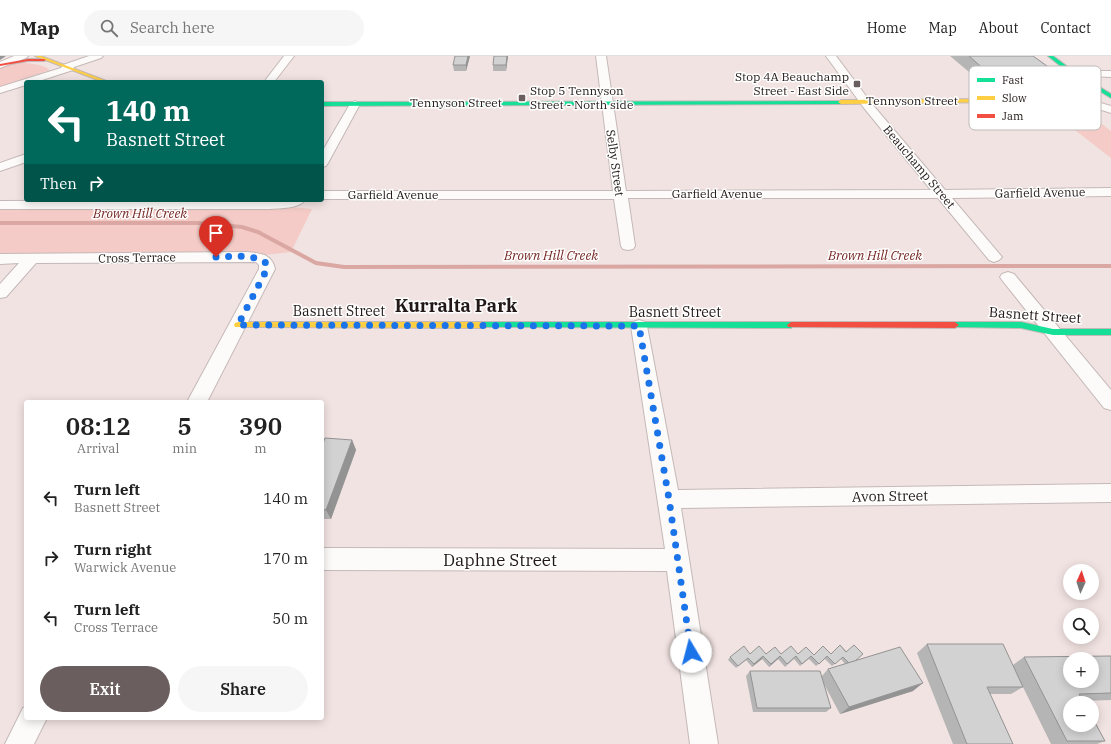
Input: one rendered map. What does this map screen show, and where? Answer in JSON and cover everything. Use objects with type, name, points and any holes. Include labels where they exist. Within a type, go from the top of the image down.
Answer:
[{"type":"main road","points":[[1050,56],[1063,66]]},
{"type":"main road","points":[[0,65],[43,57],[102,80]]},
{"type":"main road","points":[[1101,80],[1111,87]]},
{"type":"main road","points":[[1106,96],[1111,104]]},
{"type":"main road","name":"Tennyson Street","points":[[324,104],[969,101]]},
{"type":"main road","name":"Basnett Street","points":[[238,325],[1021,325],[1054,332],[1111,332]]},
{"type":"street","points":[[0,65],[15,56]]},
{"type":"street","points":[[0,65],[23,56]]},
{"type":"street","points":[[30,80],[98,56]]},
{"type":"street","points":[[271,80],[289,56]]},
{"type":"street","name":"Selby Street","points":[[601,56],[606,103],[628,246]]},
{"type":"street","name":"Beauchamp Street","points":[[831,56],[865,102],[994,257]]},
{"type":"street","points":[[1101,73],[1111,74]]},
{"type":"street","points":[[0,90],[24,82]]},
{"type":"street","points":[[324,159],[355,104]]},
{"type":"street","name":"Tennyson Street","points":[[1101,106],[1111,110]]},
{"type":"street","points":[[0,167],[24,159]]},
{"type":"street","name":"Garfield Avenue","points":[[324,195],[942,194],[1111,192]]},
{"type":"street","points":[[0,205],[285,204],[292,202]]},
{"type":"street","name":"Cross Terrace","points":[[0,259],[260,258],[266,263],[267,269],[238,325]]},
{"type":"street","points":[[0,293],[32,259]]},
{"type":"street","points":[[1008,277],[1111,403]]},
{"type":"street","points":[[198,400],[238,325]]},
{"type":"street","points":[[639,326],[669,499],[704,744]]},
{"type":"street","name":"Avon Street","points":[[669,499],[1111,493]]},
{"type":"street","name":"Daphne Street","points":[[324,559],[678,560]]},
{"type":"street","points":[[19,744],[32,720]]},
{"type":"shaded area","points":[[15,63],[29,63],[50,70],[0,87],[0,67]]},
{"type":"shaded area","points":[[1101,124],[1111,131],[1111,158],[1075,130],[1101,130]]},
{"type":"shaded area","points":[[0,205],[270,205],[312,209],[291,252],[247,257],[0,258]]},
{"type":"building","points":[[455,56],[468,56],[466,65],[453,65]]},
{"type":"building","points":[[494,56],[507,56],[506,65],[493,65]]},
{"type":"building","points":[[969,56],[1033,56],[1047,66],[980,66]]},
{"type":"building","points":[[325,438],[352,440],[326,510],[324,510]]},
{"type":"building","points":[[927,644],[1003,644],[1023,687],[987,687],[1013,744],[967,744]]},
{"type":"building","points":[[840,645],[846,652],[854,645],[863,654],[855,661],[849,663],[843,657],[835,664],[827,656],[819,664],[811,656],[802,664],[796,656],[787,664],[780,656],[771,664],[763,656],[754,664],[748,658],[738,666],[730,657],[744,646],[750,654],[759,646],[766,654],[775,647],[781,654],[791,646],[798,654],[806,647],[814,655],[823,646],[831,654]]},
{"type":"building","points":[[900,647],[923,683],[849,707],[828,669]]},
{"type":"building","points":[[1099,656],[1111,656],[1111,693],[1063,696],[1063,732],[1099,732],[1099,730],[1105,741],[1067,741],[1024,657],[1063,657],[1063,688],[1099,688]]},
{"type":"building","points":[[750,671],[820,671],[831,708],[757,708]]},
{"type":"waterway","name":"Brown Hill Creek","points":[[0,223],[199,223],[242,227],[258,232],[316,263],[344,267],[1111,266]]},
{"type":"traffic: fast","points":[[1050,56],[1063,66]]},
{"type":"traffic: fast","points":[[1101,90],[1111,96]]},
{"type":"traffic: fast","points":[[324,104],[841,102]]},
{"type":"traffic: fast","points":[[483,325],[791,325]]},
{"type":"traffic: fast","points":[[955,325],[1021,325],[1053,332],[1111,332]]},
{"type":"traffic: slow","points":[[37,56],[102,80]]},
{"type":"traffic: slow","points":[[841,102],[969,101]]},
{"type":"traffic: slow","points":[[238,325],[483,325]]},
{"type":"traffic: jam","points":[[0,65],[28,60],[44,60]]},
{"type":"traffic: jam","points":[[791,325],[955,325]]},
{"type":"place","name":"Stop 4A Beauchamp Street - East Side","points":[[857,84]]},
{"type":"place","name":"Stop 5 Tennyson Street - North side","points":[[522,98]]},
{"type":"district","name":"Kurralta Park","points":[[456,306]]},
{"type":"route","points":[[216,257],[260,258],[266,263],[267,269],[238,325],[639,326],[669,499],[691,652]]}]
